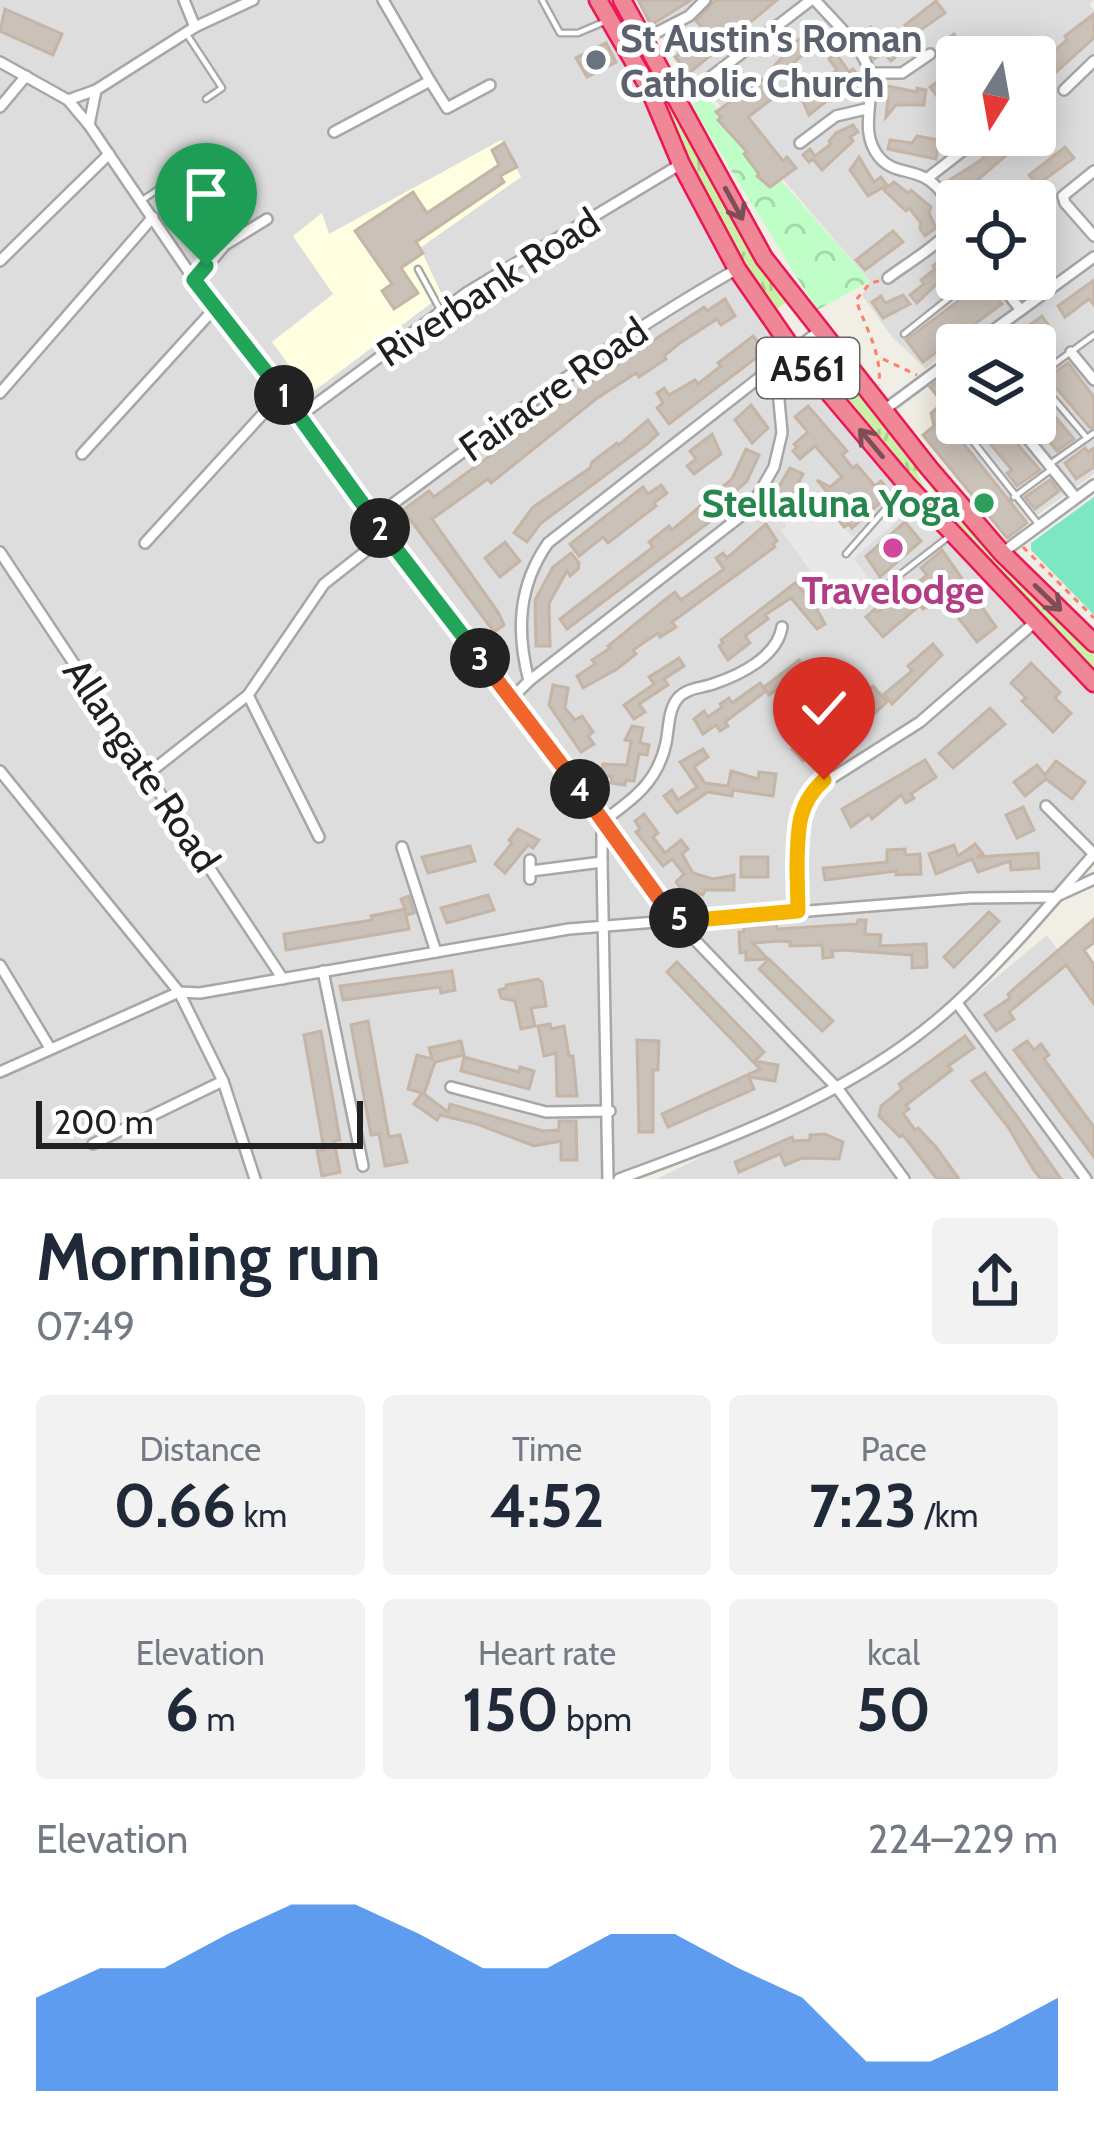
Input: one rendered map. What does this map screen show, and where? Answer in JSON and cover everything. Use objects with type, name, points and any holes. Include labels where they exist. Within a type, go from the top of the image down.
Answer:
[{"type":"highway","name":"A561","points":[[598,0],[661,111],[681,164],[737,269],[793,350],[907,485],[1094,682]]},
{"type":"highway","name":"A561","points":[[622,0],[764,258],[884,410],[1094,643]]},
{"type":"street","points":[[184,0],[190,30]]},
{"type":"street","points":[[68,100],[96,90],[190,30],[253,0]]},
{"type":"street","points":[[382,0],[447,108],[490,85]]},
{"type":"street","points":[[643,39],[689,16],[705,0]]},
{"type":"street","points":[[678,102],[813,0],[860,54],[870,73],[866,109],[877,155],[896,168],[929,177],[953,210],[953,230],[888,278]]},
{"type":"street","points":[[870,73],[902,73],[926,58],[911,54]]},
{"type":"street","points":[[1064,91],[1094,61]]},
{"type":"street","points":[[0,62],[68,100],[89,125],[214,309],[300,416],[670,914],[838,1089],[904,1179]]},
{"type":"street","points":[[1083,74],[1094,82]]},
{"type":"street","points":[[0,107],[26,76]]},
{"type":"street","points":[[334,132],[430,81]]},
{"type":"street","points":[[89,125],[96,90]]},
{"type":"street","points":[[800,124],[804,139],[836,116],[866,109]]},
{"type":"street","points":[[0,261],[109,154]]},
{"type":"street","points":[[929,177],[956,156]]},
{"type":"street","name":"Riverbank Road","points":[[300,416],[441,311],[681,164]]},
{"type":"street","points":[[1094,171],[1064,196],[1094,236]]},
{"type":"street","points":[[0,393],[153,217]]},
{"type":"street","points":[[194,280],[225,245],[267,219]]},
{"type":"street","points":[[1002,324],[1094,257]]},
{"type":"street","points":[[901,268],[911,281]]},
{"type":"street","name":"Fairacre Road","points":[[374,518],[535,397],[737,269]]},
{"type":"street","points":[[1013,300],[1021,310]]},
{"type":"street","points":[[82,454],[214,309]]},
{"type":"street","points":[[529,681],[521,650],[520,610],[531,571],[548,543],[819,331]]},
{"type":"street","points":[[1071,352],[1094,380]]},
{"type":"street","points":[[512,698],[750,508],[774,467],[782,433],[778,390],[770,369]]},
{"type":"street","points":[[884,410],[936,372]]},
{"type":"street","points":[[145,543],[282,393]]},
{"type":"street","points":[[1032,444],[1076,498]]},
{"type":"street","points":[[1010,548],[1094,485]]},
{"type":"street","points":[[148,773],[248,695],[271,668],[324,584],[385,536]]},
{"type":"street","name":"Allangate Road","points":[[0,552],[283,979]]},
{"type":"street","points":[[798,911],[800,814],[811,792],[920,722],[1034,623]]},
{"type":"street","points":[[608,1179],[604,822],[648,786],[661,764],[671,710],[682,694],[730,678],[753,664],[770,652],[781,632],[796,638]]},
{"type":"street","points":[[248,695],[319,837]]},
{"type":"street","points":[[0,771],[179,992],[223,1082],[255,1179]]},
{"type":"street","points":[[619,1179],[721,1142],[838,1089],[957,1003],[1094,854],[1046,806]]},
{"type":"street","points":[[402,848],[436,952]]},
{"type":"street","points":[[530,870],[602,862]]},
{"type":"street","points":[[0,1072],[179,992],[200,993],[569,929],[656,922],[670,914],[696,920],[970,898],[1055,897],[1094,879]]},
{"type":"street","points":[[0,965],[50,1048]]},
{"type":"street","points":[[323,971],[363,1166]]},
{"type":"street","points":[[957,1003],[1086,1179]]},
{"type":"street","points":[[93,1144],[223,1082]]},
{"type":"street","points":[[451,1087],[546,1112],[610,1111]]},
{"type":"lane","points":[[542,0],[560,33],[578,33],[609,19]]},
{"type":"lane","points":[[190,30],[221,88],[206,99]]},
{"type":"lane","points":[[141,201],[197,163]]},
{"type":"lane","points":[[418,269],[441,311]]},
{"type":"lane","points":[[904,334],[947,300]]},
{"type":"lane","points":[[1056,363],[1094,335]]},
{"type":"lane","points":[[1056,402],[1087,438]]},
{"type":"lane","points":[[1014,497],[1094,433]]},
{"type":"lane","points":[[976,444],[1040,526]]},
{"type":"lane","points":[[845,554],[907,485]]},
{"type":"lane","points":[[875,595],[952,534]]},
{"type":"path","points":[[884,410],[879,389],[881,358],[856,300],[870,283],[888,278]]},
{"type":"path","points":[[881,358],[927,379]]},
{"type":"path","points":[[1010,548],[1094,618]]},
{"type":"shaded area","points":[[0,0],[598,0],[681,164],[792,350],[1094,683],[1094,854],[957,1003],[851,1082],[903,1055],[1047,935],[1094,1001],[1094,1179],[657,1179],[806,1105],[619,1179],[0,1179]]},
{"type":"shaded area","points":[[638,0],[1093,0],[1089,5],[1094,10],[1094,474],[1030,520],[1010,541],[935,450],[942,444],[1056,444],[1056,324],[936,324],[936,360],[926,369],[892,337],[862,295],[870,281],[651,25]]},
{"type":"shaded area","points":[[501,140],[521,177],[420,248],[442,295],[310,394],[272,342],[333,294],[293,236],[322,213],[329,234]]},
{"type":"shaded area","points":[[807,498],[812,504],[820,499],[853,537],[887,502],[902,517],[854,558],[872,584],[838,610],[781,530],[787,526],[784,519]]},
{"type":"green space","points":[[705,95],[870,281],[817,310],[691,105]]},
{"type":"green space","points":[[670,105],[744,239],[787,301],[776,310],[703,185],[665,107]]},
{"type":"green space","points":[[823,355],[920,469],[917,472],[930,502],[828,372]]},
{"type":"green space","points":[[926,475],[986,549],[1094,656],[1094,676],[937,509]]},
{"type":"green space","points":[[1094,497],[1094,615],[1031,550],[1031,543]]},
{"type":"building","points":[[638,0],[691,0],[651,25]]},
{"type":"building","points":[[715,0],[777,0],[688,74],[675,57],[697,41],[693,35],[703,28],[696,21]]},
{"type":"building","points":[[936,1],[945,13],[908,39],[905,25]]},
{"type":"building","points":[[5,9],[62,34],[53,55],[0,31]]},
{"type":"building","points":[[1094,14],[1094,38],[1056,72],[1056,49],[1067,40],[1065,36]]},
{"type":"building","points":[[818,26],[826,35],[772,81],[767,74],[784,55],[781,52]]},
{"type":"building","points":[[871,27],[898,55],[891,61],[883,52],[874,59],[869,50],[873,47],[863,34]]},
{"type":"building","name":"St Austin's Roman Catholic Church","points":[[606,43],[616,62],[587,77],[576,58]]},
{"type":"building","points":[[836,53],[849,72],[853,69],[858,76],[809,115],[802,99],[837,70],[829,59]]},
{"type":"building","points":[[762,79],[776,96],[748,117],[783,161],[787,157],[796,168],[770,187],[757,176],[747,152],[716,112]]},
{"type":"building","points":[[883,85],[926,90],[924,105],[896,105],[886,117],[888,98],[881,96]]},
{"type":"building","points":[[853,125],[858,132],[850,137],[853,141],[822,170],[803,155],[810,149],[815,156],[831,144],[836,133]]},
{"type":"building","points":[[917,136],[936,139],[936,159],[888,149],[890,140],[912,143]]},
{"type":"building","points":[[504,143],[517,167],[500,176],[504,182],[416,242],[423,253],[401,268],[418,293],[394,309],[382,291],[392,284],[355,231],[413,192],[427,213],[499,165],[492,150]]},
{"type":"building","points":[[1065,147],[1074,158],[1044,180],[1033,180],[1029,175]]},
{"type":"building","points":[[1005,156],[977,180],[950,180],[981,160]]},
{"type":"building","points":[[859,157],[874,182],[881,177],[887,185],[868,196],[850,170]]},
{"type":"building","points":[[894,182],[908,193],[911,190],[931,207],[936,228],[925,236],[909,208],[906,211],[884,190]]},
{"type":"building","points":[[893,231],[903,242],[865,270],[856,260]]},
{"type":"building","points":[[936,263],[936,284],[917,303],[910,295],[924,284],[921,280]]},
{"type":"building","points":[[1094,280],[1094,305],[1089,299],[1065,317],[1058,306]]},
{"type":"building","points":[[903,295],[910,304],[883,318],[872,302],[881,296],[885,303]]},
{"type":"building","points":[[725,299],[735,316],[721,325],[717,319],[639,377],[636,373],[596,399],[491,483],[488,479],[432,519],[498,612],[504,625],[494,632],[403,510],[429,491],[434,497],[586,385],[704,307],[707,311]]},
{"type":"building","points":[[960,300],[999,300],[1002,304],[975,324],[936,324],[936,352],[923,362],[906,340]]},
{"type":"building","points":[[753,336],[765,351],[669,424],[657,408],[663,403],[657,393],[664,388],[669,395],[695,380],[698,384]]},
{"type":"building","points":[[1068,363],[1094,397],[1094,426],[1090,428],[1056,388],[1056,371]]},
{"type":"building","points":[[751,405],[768,428],[752,443],[735,420]]},
{"type":"building","points":[[808,406],[847,451],[842,455],[853,468],[857,465],[875,486],[881,481],[891,493],[852,528],[844,527],[837,518],[844,512],[817,480],[830,487],[842,477],[815,446],[800,459],[793,451],[808,432],[795,417]]},
{"type":"building","points":[[936,409],[936,444],[964,444],[1027,523],[1007,538],[923,435],[934,426],[931,413]]},
{"type":"building","points":[[1056,418],[1074,439],[1057,451],[1051,444],[1056,444]]},
{"type":"building","points":[[648,420],[658,434],[647,444],[540,524],[527,542],[514,533],[533,507]]},
{"type":"building","points":[[712,434],[721,454],[694,474],[687,466],[696,459],[690,451]]},
{"type":"building","points":[[990,444],[1017,444],[1040,470],[1017,486],[1007,473],[1012,470]]},
{"type":"building","points":[[1085,448],[1088,452],[1094,448],[1094,467],[1076,479],[1065,463]]},
{"type":"building","points":[[746,449],[759,455],[747,481],[735,492],[740,499],[567,629],[560,619],[732,479]]},
{"type":"building","points":[[790,468],[803,474],[790,500],[775,510],[770,502]]},
{"type":"building","points":[[1050,480],[1059,491],[1035,509],[1025,497]]},
{"type":"building","points":[[661,485],[667,493],[656,506],[608,543],[603,537],[579,556],[570,544],[643,487],[648,494]]},
{"type":"building","name":"Travelodge","points":[[905,522],[921,541],[880,577],[866,556]]},
{"type":"building","points":[[766,524],[777,541],[775,547],[672,622],[676,627],[660,637],[658,633],[633,650],[636,654],[617,669],[583,688],[577,676],[595,664],[592,660],[675,592],[681,600],[724,569],[716,558],[723,553],[727,558]]},
{"type":"building","points":[[505,542],[520,561],[500,577],[485,558]]},
{"type":"building","points":[[942,550],[996,627],[977,642],[943,598],[923,609],[920,605],[883,637],[866,617],[893,599],[896,602],[927,575],[921,568]]},
{"type":"building","points":[[571,553],[578,569],[570,576],[567,571],[549,603],[550,646],[536,646],[535,600],[553,567]]},
{"type":"building","points":[[795,583],[825,624],[817,629],[791,598],[765,615],[768,619],[745,636],[750,643],[728,660],[719,646],[721,640]]},
{"type":"building","points":[[933,644],[942,655],[892,704],[884,694],[912,671],[908,666]]},
{"type":"building","points":[[679,658],[684,666],[664,679],[668,685],[639,704],[645,712],[634,719],[624,705],[654,684],[649,677]]},
{"type":"building","points":[[799,660],[806,669],[769,695],[764,687]]},
{"type":"building","points":[[1031,663],[1060,692],[1055,698],[1071,713],[1053,732],[1011,683]]},
{"type":"building","points":[[760,683],[766,691],[725,722],[728,726],[720,731],[716,725],[703,734],[694,719],[704,711],[708,717],[729,698],[732,703]]},
{"type":"building","points":[[553,685],[568,688],[565,708],[575,720],[582,716],[593,732],[588,736],[594,744],[581,752],[549,705]]},
{"type":"building","points":[[873,686],[887,702],[865,722],[860,716],[803,761],[792,749],[818,721],[822,726],[857,693],[860,697]]},
{"type":"building","points":[[990,708],[1005,724],[953,768],[939,753]]},
{"type":"building","points":[[632,726],[643,728],[640,743],[649,745],[647,755],[639,754],[634,781],[611,783],[612,777],[601,775],[603,764],[627,765],[631,741],[625,740]]},
{"type":"building","points":[[703,749],[708,757],[694,767],[705,783],[728,786],[731,771],[758,779],[759,772],[776,774],[773,796],[708,792],[677,813],[664,796],[672,790],[678,800],[697,787],[680,762]]},
{"type":"building","points":[[925,760],[936,777],[911,794],[914,798],[906,803],[901,795],[872,819],[869,814],[851,827],[842,809]]},
{"type":"building","points":[[1056,761],[1085,782],[1072,799],[1046,779],[1025,796],[1014,782],[1037,765],[1045,775]]},
{"type":"building","points":[[1023,807],[1034,830],[1017,838],[1006,815]]},
{"type":"building","points":[[644,814],[665,853],[681,840],[688,849],[682,854],[693,873],[713,879],[734,875],[734,890],[705,890],[703,895],[681,889],[676,882],[684,874],[672,859],[663,866],[636,832],[640,829],[635,821]]},
{"type":"building","points":[[518,829],[539,840],[533,848],[528,845],[505,873],[495,864]]},
{"type":"building","points":[[975,844],[983,854],[977,857],[1038,853],[1039,868],[1011,870],[1010,861],[978,872],[972,859],[936,874],[929,854],[954,845],[958,856]]},
{"type":"building","points":[[470,846],[475,861],[428,873],[422,857]]},
{"type":"building","points":[[905,849],[905,855],[920,854],[921,874],[896,875],[896,871],[825,880],[823,868],[887,862],[887,850]]},
{"type":"building","points":[[741,857],[768,857],[768,877],[741,877]]},
{"type":"building","points":[[488,895],[494,910],[447,923],[441,908]]},
{"type":"building","points":[[409,896],[414,913],[405,911],[409,929],[286,950],[284,934],[372,920],[371,916],[405,909],[401,899]]},
{"type":"building","points":[[989,912],[999,921],[954,967],[944,957]]},
{"type":"building","points":[[1094,919],[1094,943],[1084,950],[1094,965],[1094,1004],[1066,965],[1009,1012],[1014,1019],[996,1031],[985,1015],[1010,998],[1008,994]]},
{"type":"building","points":[[866,920],[865,934],[881,935],[880,946],[926,944],[927,967],[912,968],[912,955],[842,950],[823,958],[822,945],[790,946],[781,941],[753,943],[768,959],[746,960],[746,952],[740,953],[739,932],[744,932],[744,925],[776,923],[777,929],[857,924]]},
{"type":"building","points":[[769,959],[833,1021],[822,1031],[759,969]]},
{"type":"building","points":[[677,962],[764,1052],[755,1061],[778,1065],[775,1081],[749,1077],[754,1089],[668,1127],[662,1114],[760,1069],[667,972]]},
{"type":"building","points":[[452,971],[455,990],[441,993],[440,987],[343,1000],[340,986]]},
{"type":"building","points":[[538,979],[546,1006],[531,1008],[535,1026],[521,1029],[515,1001],[501,998],[499,990]]},
{"type":"building","points":[[368,1021],[389,1137],[400,1135],[407,1162],[385,1166],[379,1134],[371,1135],[351,1025]]},
{"type":"building","points":[[550,1024],[551,1029],[564,1026],[577,1096],[557,1096],[556,1053],[544,1056],[538,1026]]},
{"type":"building","points":[[321,1031],[340,1140],[334,1141],[340,1172],[322,1176],[317,1151],[324,1150],[304,1035]]},
{"type":"building","points":[[965,1036],[974,1048],[948,1066],[952,1070],[906,1105],[909,1109],[903,1113],[959,1179],[937,1179],[903,1135],[879,1116],[881,1106],[902,1089],[899,1084]]},
{"type":"building","points":[[637,1040],[659,1041],[658,1070],[653,1070],[653,1132],[639,1132]]},
{"type":"building","points":[[461,1041],[464,1055],[435,1062],[424,1094],[448,1112],[450,1104],[543,1131],[559,1130],[559,1121],[576,1121],[577,1160],[561,1160],[561,1141],[534,1146],[477,1124],[440,1115],[437,1120],[414,1104],[422,1093],[408,1089],[417,1055],[432,1059],[429,1048]]},
{"type":"building","points":[[1027,1041],[1034,1050],[1041,1044],[1049,1055],[1044,1059],[1094,1127],[1094,1157],[1014,1050]]},
{"type":"building","points":[[464,1057],[519,1072],[520,1067],[534,1071],[529,1089],[461,1071]]},
{"type":"building","points":[[985,1073],[1061,1179],[1041,1179],[1033,1169],[972,1081]]},
{"type":"building","points":[[825,1134],[843,1142],[839,1159],[802,1158],[785,1165],[780,1154],[739,1172],[735,1162],[792,1137],[794,1141],[810,1140],[810,1135]]},
{"type":"place","name":"St Austin's Roman Catholic Church","points":[[596,60]]},
{"type":"place","name":"Stellaluna Yoga","points":[[984,503]]},
{"type":"place","name":"Travelodge","points":[[893,548]]},
{"type":"route","points":[[206,266],[194,280],[214,309],[300,416],[670,914],[696,920],[798,911],[800,814],[803,803],[824,780]]}]
